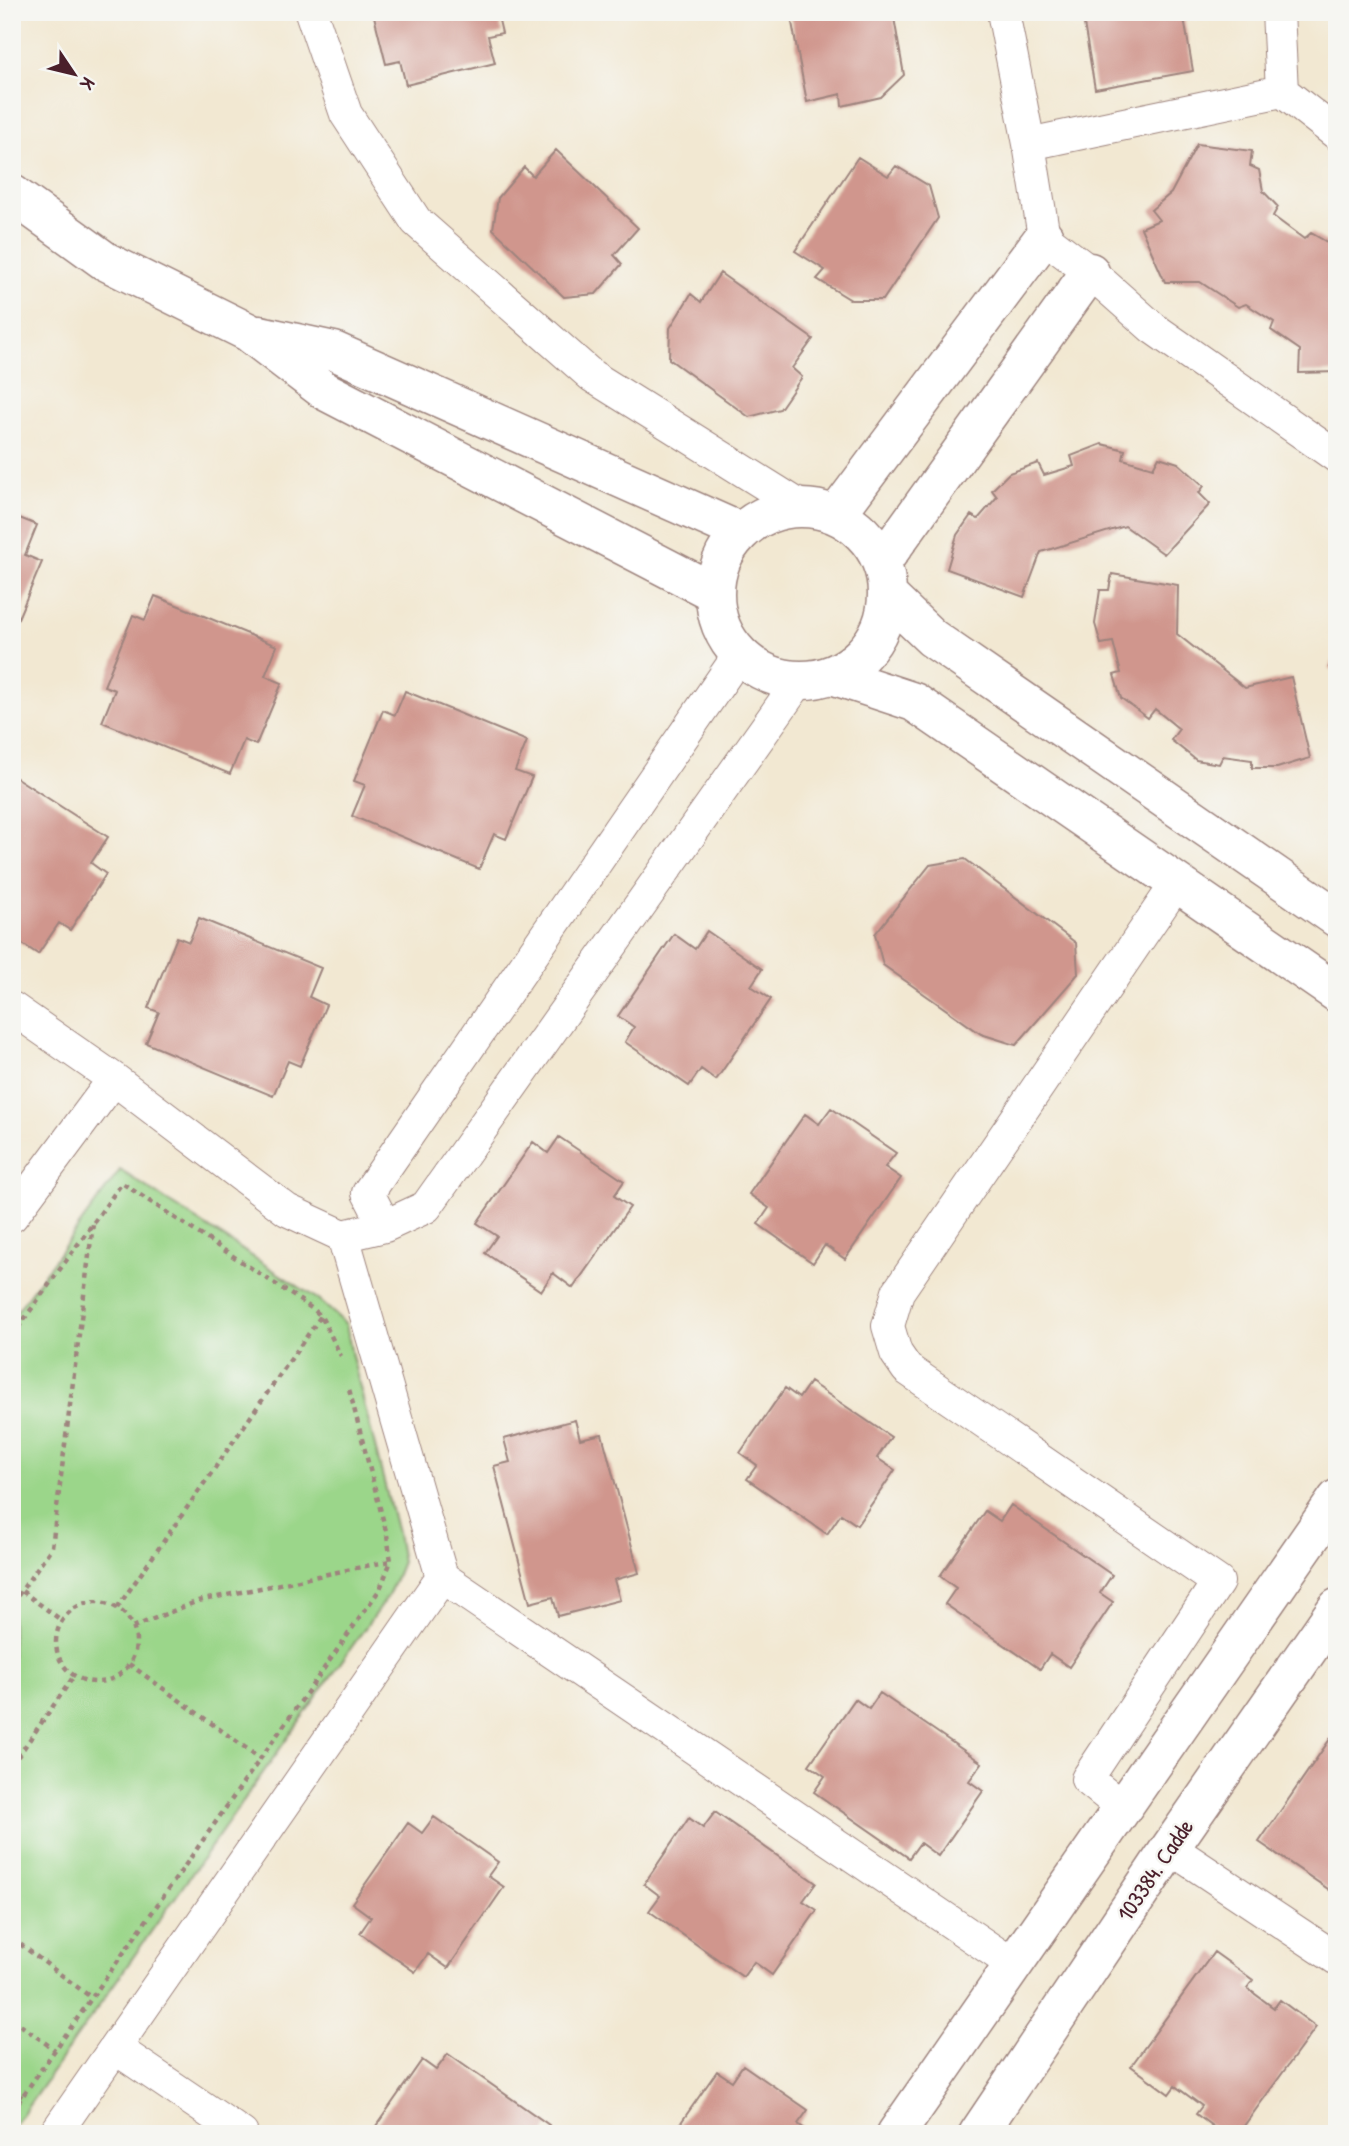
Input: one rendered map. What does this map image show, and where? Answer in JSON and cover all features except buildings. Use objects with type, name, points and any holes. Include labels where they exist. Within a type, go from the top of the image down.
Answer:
[{"type":"street","points":[[311,12],[346,114],[416,221],[592,376],[820,511],[864,534],[885,579],[933,638],[1337,918]]},
{"type":"street","points":[[1003,12],[1044,237],[1090,272],[1153,328],[1337,457]]},
{"type":"street","points":[[1278,12],[1282,91],[1337,134]]},
{"type":"street","points":[[1029,144],[1282,91]]},
{"type":"street","points":[[12,194],[105,261],[248,332],[325,391],[715,593]]},
{"type":"street","points":[[1044,237],[820,511],[770,514],[741,532],[722,559],[715,593],[720,626],[739,654],[766,674],[816,678],[914,702],[1337,993]]},
{"type":"street","points":[[12,1008],[114,1079],[287,1210],[343,1236],[385,1226],[426,1207],[816,678],[861,657],[868,648],[881,629],[885,579],[1090,272]]},
{"type":"street","points":[[248,332],[334,351],[741,532]]},
{"type":"street","points":[[385,1226],[368,1193],[739,654]]},
{"type":"street","points":[[1123,1808],[1087,1779],[1218,1582],[907,1369],[896,1353],[888,1326],[898,1292],[1177,883]]},
{"type":"street","points":[[12,1216],[114,1079]]},
{"type":"street","points":[[343,1236],[442,1577],[1014,1965]]},
{"type":"street","points":[[896,2134],[1337,1499]]},
{"type":"street","points":[[55,2134],[442,1577]]},
{"type":"street","name":"103384. Cadde","points":[[978,2134],[1170,1848],[1337,1608]]},
{"type":"street","points":[[1170,1848],[1337,1959]]},
{"type":"street","points":[[115,2048],[242,2134]]},
{"type":"path","points":[[12,1336],[122,1184],[321,1316],[342,1359]]},
{"type":"path","points":[[12,1604],[52,1547],[93,1223]]},
{"type":"path","points":[[117,1608],[321,1316]]},
{"type":"path","points":[[12,2110],[380,1589],[391,1561],[387,1535],[345,1372]]},
{"type":"path","points":[[133,1627],[198,1601],[391,1561]]},
{"type":"path","points":[[22,1591],[61,1620]]},
{"type":"path","points":[[94,1601],[113,1604],[117,1608],[128,1617],[136,1635],[135,1654],[129,1664],[124,1671],[107,1681],[88,1682],[70,1674],[58,1658],[55,1639],[61,1620],[75,1606],[94,1601]]},
{"type":"path","points":[[129,1664],[261,1759]]},
{"type":"path","points":[[12,1765],[74,1676]]},
{"type":"path","points":[[12,1938],[92,1998]]},
{"type":"path","points":[[12,2019],[55,2050]]},
{"type":"path","points":[[12,2090],[22,2097]]},
{"type":"green space","points":[[1331,12],[1337,12],[1337,86],[1332,82]]},
{"type":"green space","points":[[120,1170],[319,1300],[346,1324],[402,1562],[389,1594],[12,2129],[12,1318]]}]
